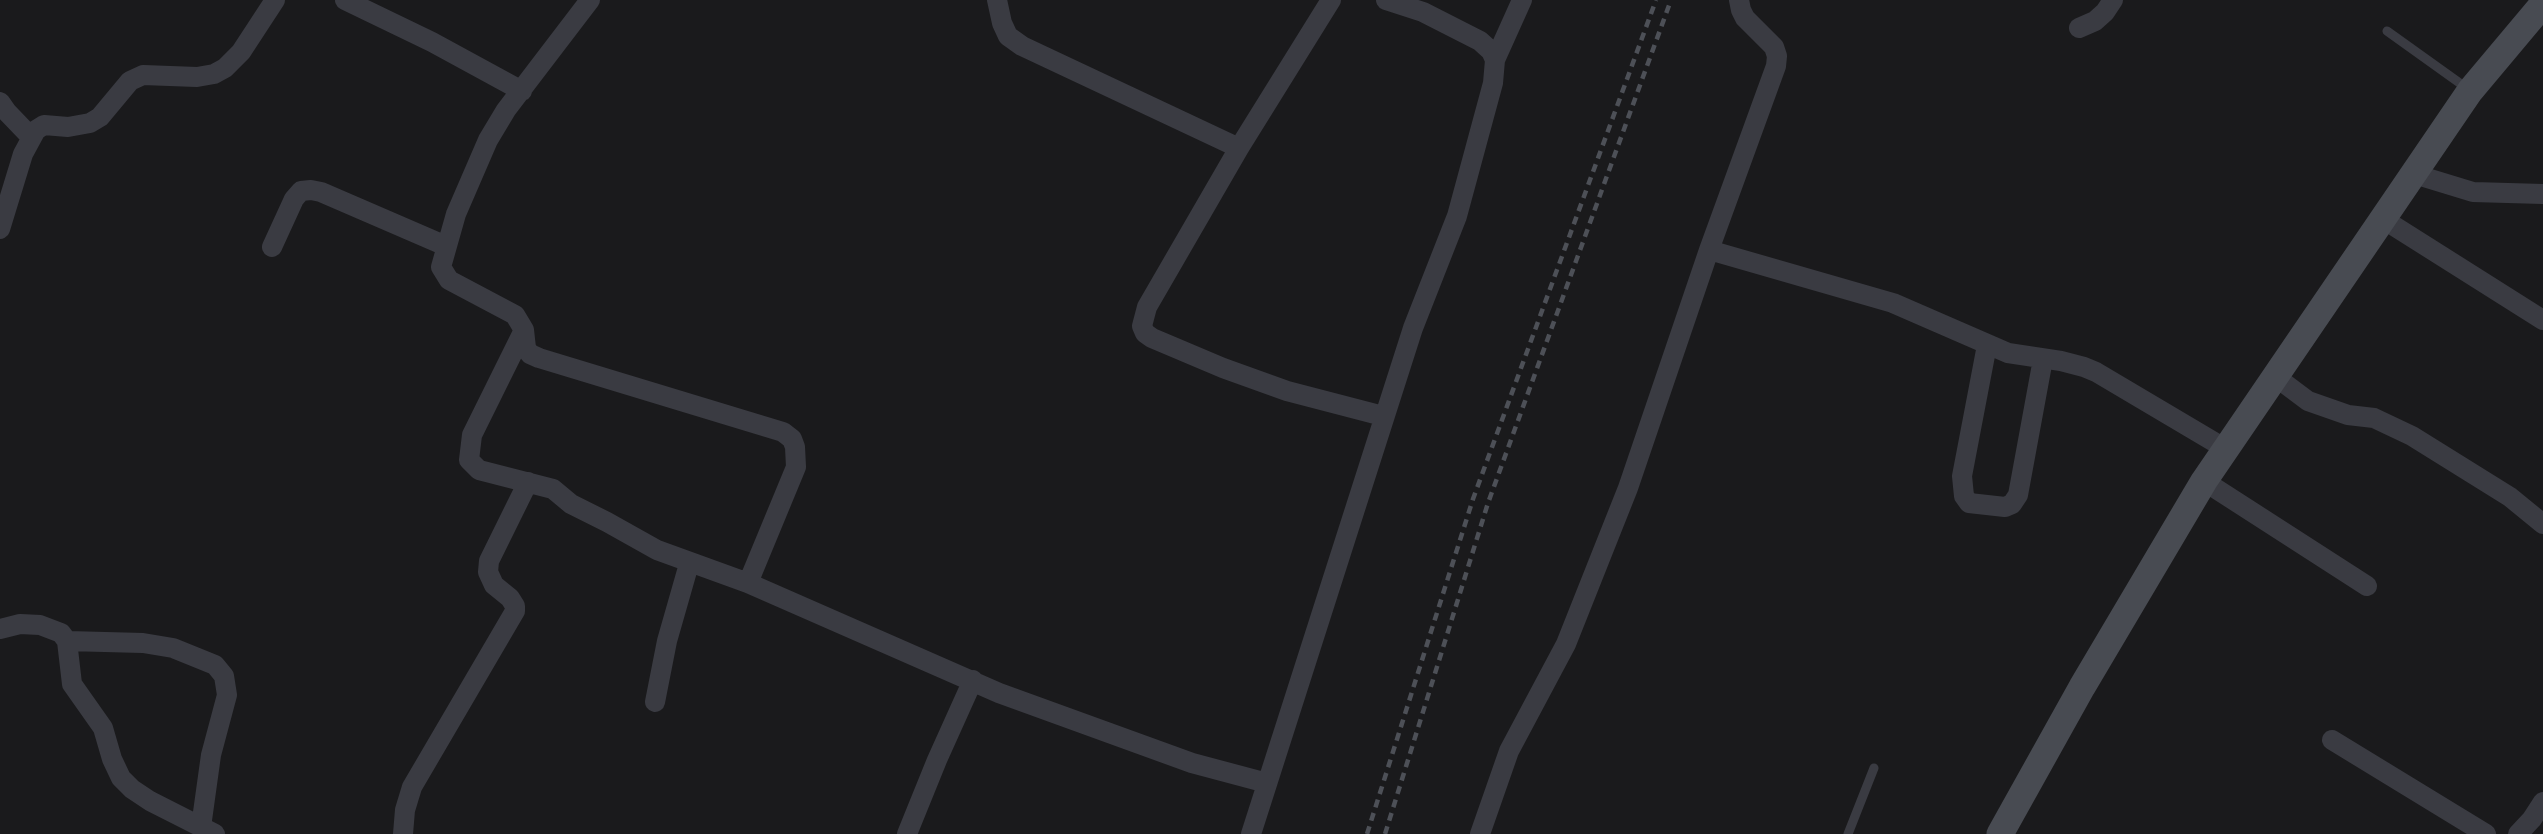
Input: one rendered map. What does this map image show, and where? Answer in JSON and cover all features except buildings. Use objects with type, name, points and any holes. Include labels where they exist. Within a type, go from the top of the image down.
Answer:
[{"type":"main road","points":[[2000,834],[2076,697],[2204,481],[2470,91],[2543,4]]},
{"type":"street","points":[[0,229],[31,137],[44,125],[68,127],[90,123],[100,117],[130,81],[143,75],[197,77],[214,74],[225,68],[241,52],[275,0]]},
{"type":"street","points":[[345,0],[432,42],[522,91]]},
{"type":"street","points":[[590,0],[506,110],[488,140],[456,214],[441,267],[449,280],[507,309],[521,322],[526,348],[530,354],[783,432],[792,439],[795,447],[796,467],[748,583]]},
{"type":"street","points":[[998,0],[1002,23],[1008,36],[1022,46],[1239,148]]},
{"type":"street","points":[[1331,0],[1239,148],[1147,307],[1142,326],[1145,333],[1152,338],[1223,368],[1287,391],[1383,416]]},
{"type":"street","points":[[1386,0],[1423,12],[1480,41],[1491,51],[1495,60]]},
{"type":"street","points":[[1251,834],[1383,416],[1413,328],[1457,216],[1493,82],[1495,60],[1522,0]]},
{"type":"street","points":[[1480,834],[1509,751],[1566,644],[1628,488],[1709,250],[1776,66],[1777,56],[1774,47],[1745,18],[1739,0]]},
{"type":"street","points":[[2079,28],[2095,21],[2113,0]]},
{"type":"street","points":[[0,102],[31,137]]},
{"type":"street","points":[[2414,174],[2473,192],[2543,194]]},
{"type":"street","points":[[272,247],[294,199],[301,191],[311,190],[321,192],[446,246]]},
{"type":"street","points":[[2383,219],[2543,320]]},
{"type":"street","points":[[1709,250],[1893,303],[2008,353],[2061,361],[2096,372],[2226,449]]},
{"type":"street","points":[[524,330],[472,435],[468,452],[472,465],[479,470],[553,489],[571,504],[657,550],[689,564],[748,583],[999,693],[1183,760],[1267,783]]},
{"type":"street","points":[[1987,345],[1962,476],[1964,496],[1969,503],[2005,507],[2012,504],[2018,495],[2043,359]]},
{"type":"street","points":[[2276,377],[2308,401],[2348,415],[2374,418],[2412,436],[2510,497],[2543,524]]},
{"type":"street","points":[[2204,481],[2367,586]]},
{"type":"street","points":[[403,834],[405,810],[412,787],[515,611],[510,598],[494,585],[488,572],[489,561],[528,482]]},
{"type":"street","points":[[655,702],[667,641],[689,564]]},
{"type":"street","points":[[0,629],[20,624],[40,625],[61,633],[67,641],[72,684],[103,728],[112,759],[121,778],[150,801],[209,832],[211,755],[227,695],[224,676],[215,665],[173,648],[143,643],[67,641]]},
{"type":"street","points":[[907,834],[973,680]]},
{"type":"street","points":[[2332,740],[2486,834]]},
{"type":"street","points":[[2518,834],[2543,802]]},
{"type":"lane","points":[[2387,31],[2470,91]]},
{"type":"lane","points":[[1848,834],[1874,768]]},
{"type":"railway","points":[[1367,834],[1473,499],[1656,0]]},
{"type":"railway","points":[[1385,834],[1488,503],[1671,0]]}]
